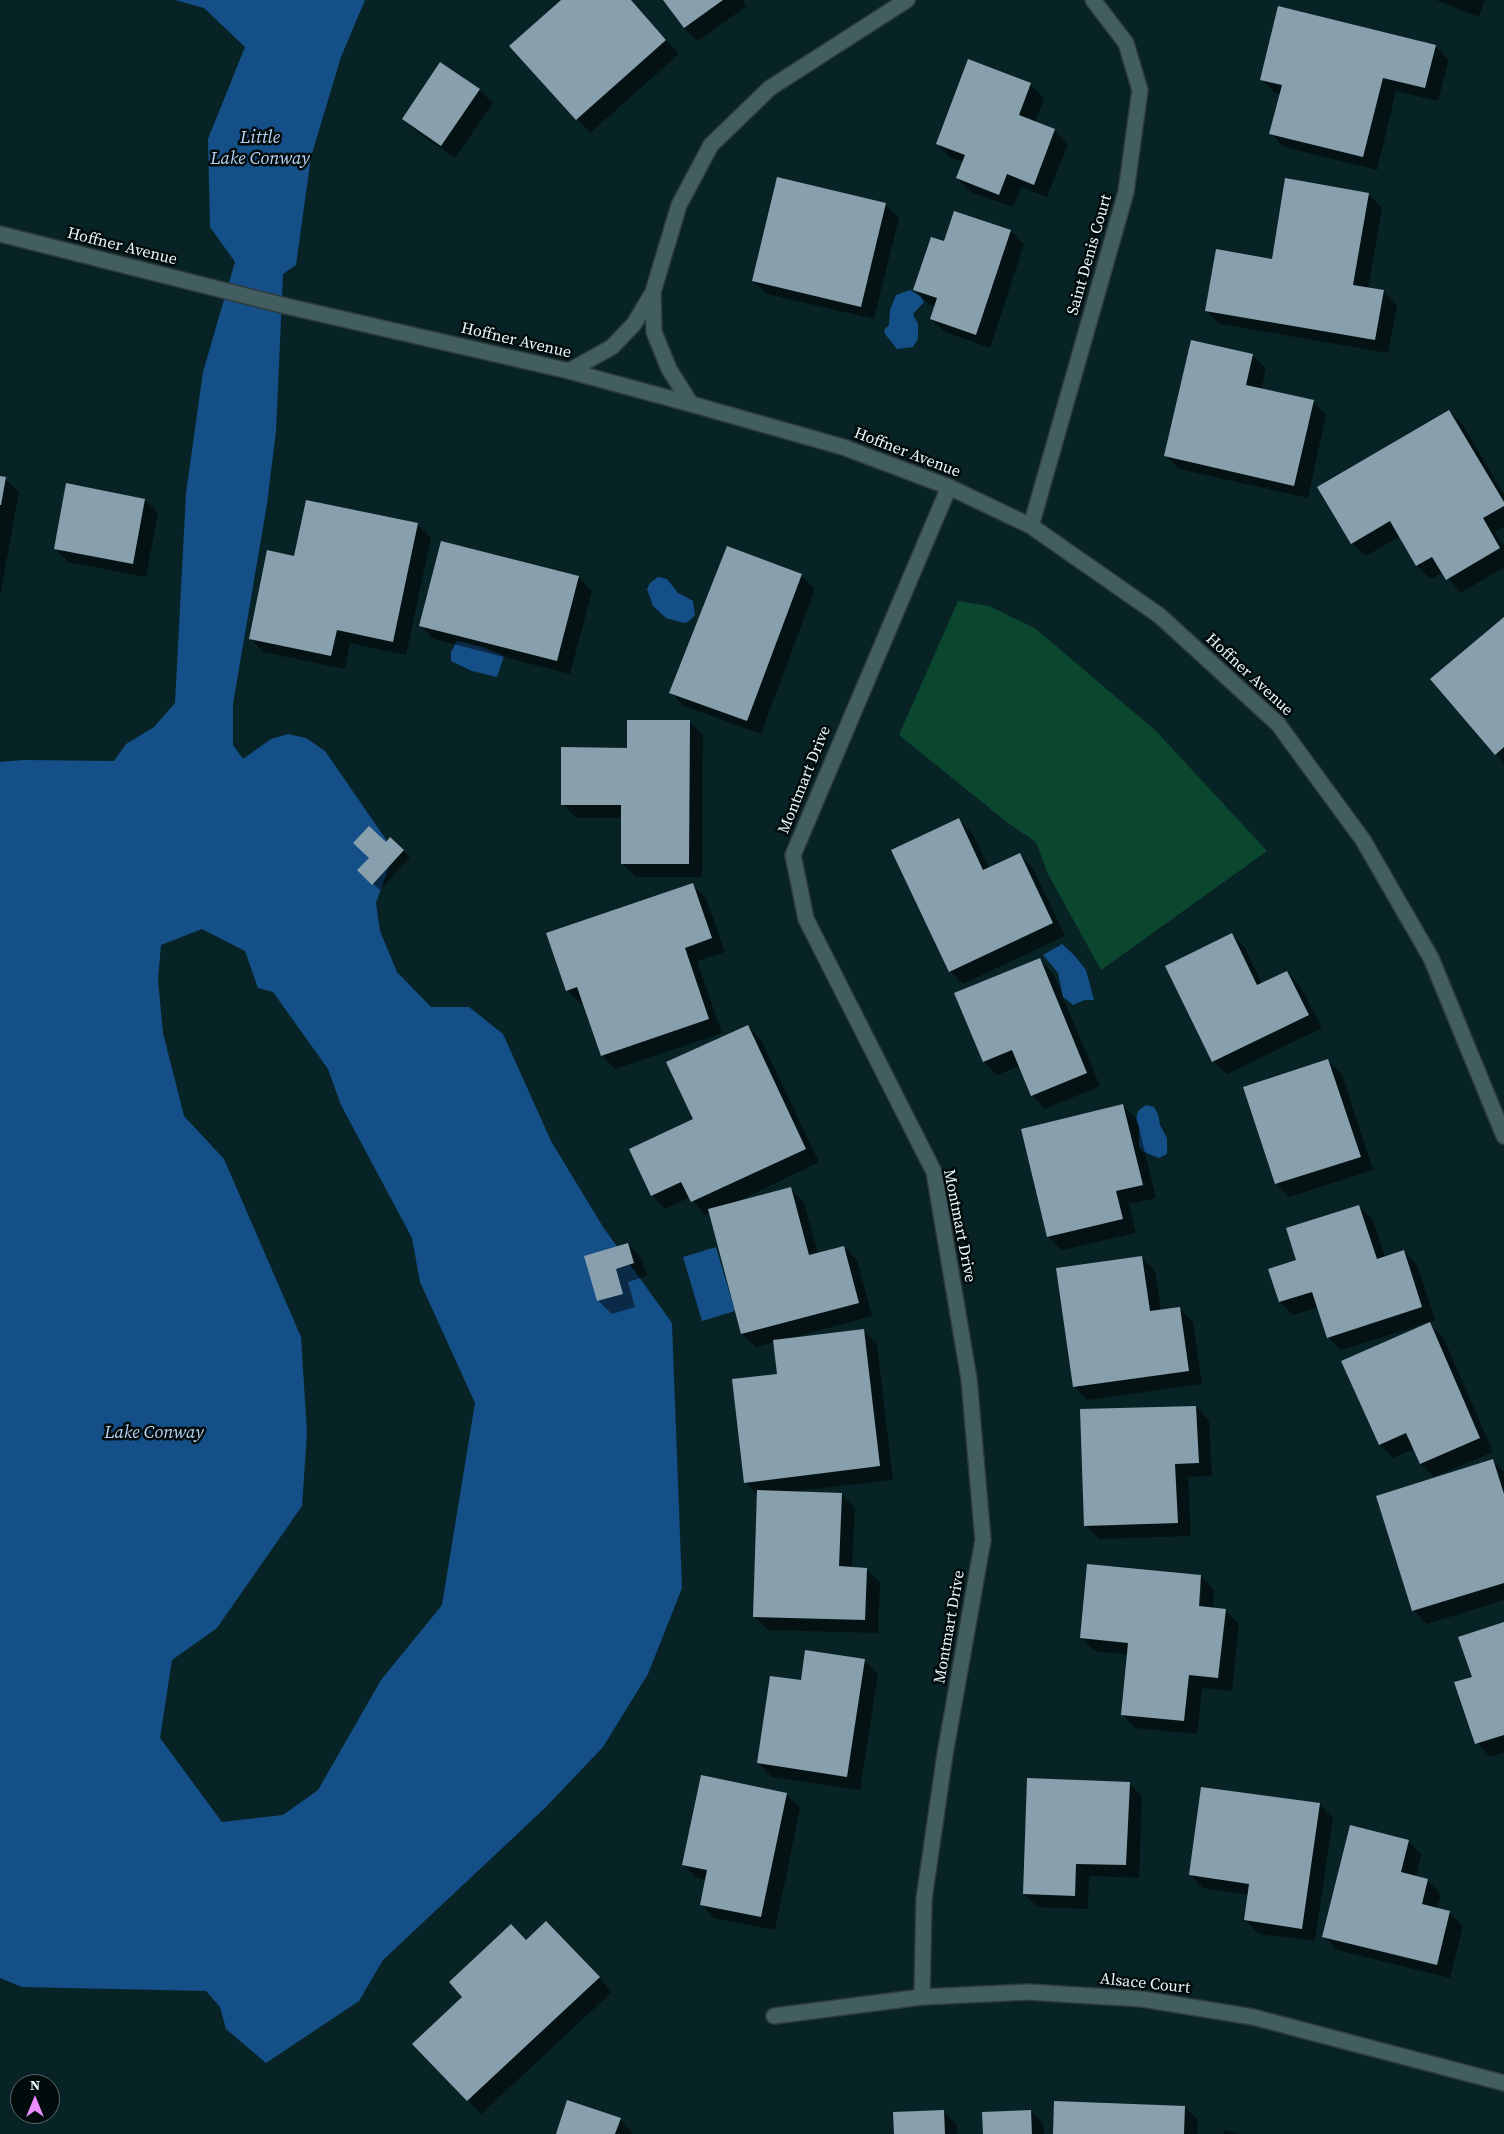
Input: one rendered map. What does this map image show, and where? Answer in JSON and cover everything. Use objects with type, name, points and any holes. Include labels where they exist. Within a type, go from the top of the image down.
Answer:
[{"type":"street","points":[[569,371],[612,347],[634,324],[653,292],[679,205],[711,145],[770,88],[907,0]]},
{"type":"street","name":"Saint Denis Court","points":[[1031,526],[1126,192],[1140,90],[1126,43],[1093,0]]},
{"type":"street","name":"Hoffner Avenue","points":[[0,234],[286,306],[569,371],[843,447],[949,487],[1031,526],[1160,616],[1278,724],[1363,840],[1431,958],[1504,1136]]},
{"type":"street","points":[[653,292],[654,332],[669,369],[691,404]]},
{"type":"street","name":"Montmart Drive","points":[[922,1997],[924,1899],[945,1754],[983,1540],[969,1379],[934,1172],[806,919],[793,855],[949,487]]},
{"type":"street","name":"Alsace Court","points":[[774,2016],[922,1997],[1028,1992],[1142,1999],[1253,2017],[1504,2083]]},
{"type":"green space","points":[[958,601],[989,606],[1036,629],[1156,731],[1267,851],[1101,970],[1048,874],[1036,842],[1008,823],[899,735]]},
{"type":"water","name":"Lake Conway","points":[[175,0],[365,0],[341,57],[311,157],[296,265],[283,274],[276,431],[267,504],[233,704],[233,745],[243,759],[271,739],[288,734],[306,738],[325,751],[385,838],[393,855],[376,903],[380,931],[397,972],[431,1007],[469,1007],[503,1034],[551,1141],[603,1227],[672,1323],[682,1588],[648,1674],[603,1747],[545,1808],[383,1960],[359,2001],[266,2063],[226,2029],[220,2007],[206,1991],[22,1987],[0,1978],[0,762],[23,760],[114,761],[126,744],[154,727],[175,703],[186,493],[203,372],[235,262],[210,227],[208,139],[245,47],[204,8]],"holes":[[[202,929],[245,951],[258,988],[273,992],[328,1069],[341,1105],[412,1238],[420,1282],[475,1403],[442,1605],[381,1680],[318,1790],[283,1815],[222,1822],[160,1738],[172,1660],[217,1628],[302,1506],[307,1433],[301,1337],[224,1159],[184,1116],[163,1033],[158,980],[161,945]]]},
{"type":"water","points":[[910,290],[920,296],[924,302],[913,314],[918,324],[918,339],[913,347],[897,349],[884,330],[889,325],[890,310],[896,295]]},
{"type":"water","points":[[658,577],[667,579],[678,593],[693,601],[695,615],[689,621],[684,623],[666,618],[653,606],[647,589],[650,583]]},
{"type":"water","points":[[457,641],[482,647],[504,656],[497,677],[472,671],[451,661],[451,652]]},
{"type":"water","points":[[1062,944],[1086,970],[1094,1000],[1085,1000],[1073,1005],[1063,997],[1058,973],[1043,955]]},
{"type":"water","points":[[1146,1105],[1154,1107],[1167,1138],[1167,1154],[1159,1158],[1144,1152],[1139,1147],[1139,1127],[1136,1120],[1138,1111]]},
{"type":"water","points":[[716,1247],[735,1311],[702,1321],[683,1257]]},
{"type":"building","points":[[561,0],[631,0],[666,40],[576,120],[509,46]]},
{"type":"building","points":[[663,0],[723,0],[684,28]]},
{"type":"building","points":[[1278,6],[1436,45],[1425,88],[1383,78],[1363,157],[1269,134],[1282,85],[1260,80]]},
{"type":"building","points":[[968,59],[1031,83],[1019,115],[1055,129],[1034,185],[1007,174],[999,195],[956,178],[965,155],[936,144]]},
{"type":"building","points":[[440,62],[480,89],[441,146],[402,119]]},
{"type":"building","points":[[777,177],[886,203],[861,307],[752,281]]},
{"type":"building","points":[[1285,178],[1369,193],[1353,285],[1384,290],[1375,340],[1205,311],[1216,249],[1272,259]]},
{"type":"building","points":[[954,211],[1011,230],[976,335],[930,319],[937,298],[913,290],[931,237],[944,241]]},
{"type":"building","points":[[1191,340],[1253,354],[1246,385],[1314,400],[1294,486],[1164,456]]},
{"type":"building","points":[[1449,410],[1504,502],[1504,506],[1483,518],[1500,548],[1446,580],[1432,557],[1416,566],[1390,521],[1351,544],[1317,487]]},
{"type":"building","points":[[0,476],[6,477],[1,505],[0,505]]},
{"type":"building","points":[[66,483],[145,499],[133,564],[54,549]]},
{"type":"building","points":[[306,500],[418,523],[393,642],[337,630],[331,656],[249,639],[267,550],[294,556]]},
{"type":"building","points":[[441,541],[579,576],[557,661],[419,626]]},
{"type":"building","points":[[727,546],[802,574],[747,721],[669,693]]},
{"type":"building","points":[[1504,617],[1504,747],[1495,755],[1430,679]]},
{"type":"building","points":[[627,720],[690,720],[689,864],[621,864],[621,805],[561,805],[561,747],[627,748]]},
{"type":"building","points":[[959,818],[983,870],[1020,853],[1053,923],[949,972],[891,850]]},
{"type":"building","points":[[369,826],[386,842],[390,837],[404,850],[372,885],[357,870],[369,858],[353,843]]},
{"type":"building","points":[[693,883],[712,938],[685,948],[709,1019],[601,1056],[577,987],[566,991],[546,933]]},
{"type":"building","points":[[1232,933],[1257,985],[1287,971],[1309,1015],[1212,1062],[1165,966]]},
{"type":"building","points":[[1040,958],[1087,1073],[1031,1096],[1012,1050],[983,1062],[954,993]]},
{"type":"building","points":[[748,1025],[806,1149],[691,1202],[681,1182],[651,1196],[629,1149],[693,1119],[666,1062]]},
{"type":"building","points":[[1328,1059],[1361,1157],[1275,1184],[1243,1087]]},
{"type":"building","points":[[1123,1104],[1143,1185],[1116,1191],[1123,1219],[1047,1237],[1021,1129]]},
{"type":"building","points":[[791,1187],[809,1255],[844,1246],[859,1303],[741,1334],[708,1209]]},
{"type":"building","points":[[1359,1205],[1377,1259],[1404,1250],[1422,1307],[1327,1338],[1312,1292],[1279,1302],[1268,1269],[1296,1260],[1286,1228]]},
{"type":"building","points":[[628,1243],[634,1263],[616,1269],[623,1294],[597,1301],[584,1256]]},
{"type":"building","points":[[1142,1256],[1150,1311],[1180,1307],[1189,1371],[1073,1387],[1056,1268]]},
{"type":"building","points":[[1430,1322],[1480,1438],[1420,1464],[1406,1433],[1379,1445],[1341,1361]]},
{"type":"building","points":[[864,1329],[880,1466],[744,1483],[732,1379],[777,1374],[773,1340]]},
{"type":"building","points":[[1196,1406],[1199,1463],[1175,1464],[1178,1523],[1084,1526],[1080,1409]]},
{"type":"building","points":[[1493,1459],[1504,1494],[1504,1583],[1412,1611],[1376,1496]]},
{"type":"building","points":[[757,1490],[842,1493],[839,1566],[867,1568],[865,1620],[753,1617]]},
{"type":"building","points":[[1087,1564],[1201,1575],[1199,1606],[1226,1609],[1218,1678],[1189,1675],[1184,1721],[1121,1715],[1128,1643],[1080,1638]]},
{"type":"building","points":[[1504,1622],[1504,1735],[1475,1744],[1454,1682],[1472,1677],[1458,1637]]},
{"type":"building","points":[[805,1650],[865,1659],[847,1777],[757,1763],[770,1676],[801,1680]]},
{"type":"building","points":[[701,1775],[787,1793],[761,1917],[700,1905],[707,1870],[682,1865]]},
{"type":"building","points":[[1027,1778],[1130,1782],[1126,1865],[1076,1864],[1075,1896],[1023,1894]]},
{"type":"building","points":[[1201,1787],[1320,1803],[1302,1929],[1244,1920],[1249,1884],[1189,1875]]},
{"type":"building","points":[[1350,1825],[1409,1840],[1401,1872],[1428,1879],[1422,1904],[1450,1911],[1437,1965],[1322,1937]]},
{"type":"building","points":[[546,1921],[600,1977],[467,2101],[412,2044],[462,1997],[449,1982],[511,1924],[526,1940]]},
{"type":"building","points":[[567,2100],[621,2118],[615,2134],[556,2134]]},
{"type":"building","points":[[1054,2101],[1185,2106],[1184,2134],[1053,2134]]},
{"type":"building","points":[[944,2110],[945,2134],[894,2134],[893,2112]]},
{"type":"building","points":[[1031,2110],[1032,2134],[983,2134],[982,2112]]},
{"type":"water label","name":"Little Lake Conway","points":[[260,148]]}]
